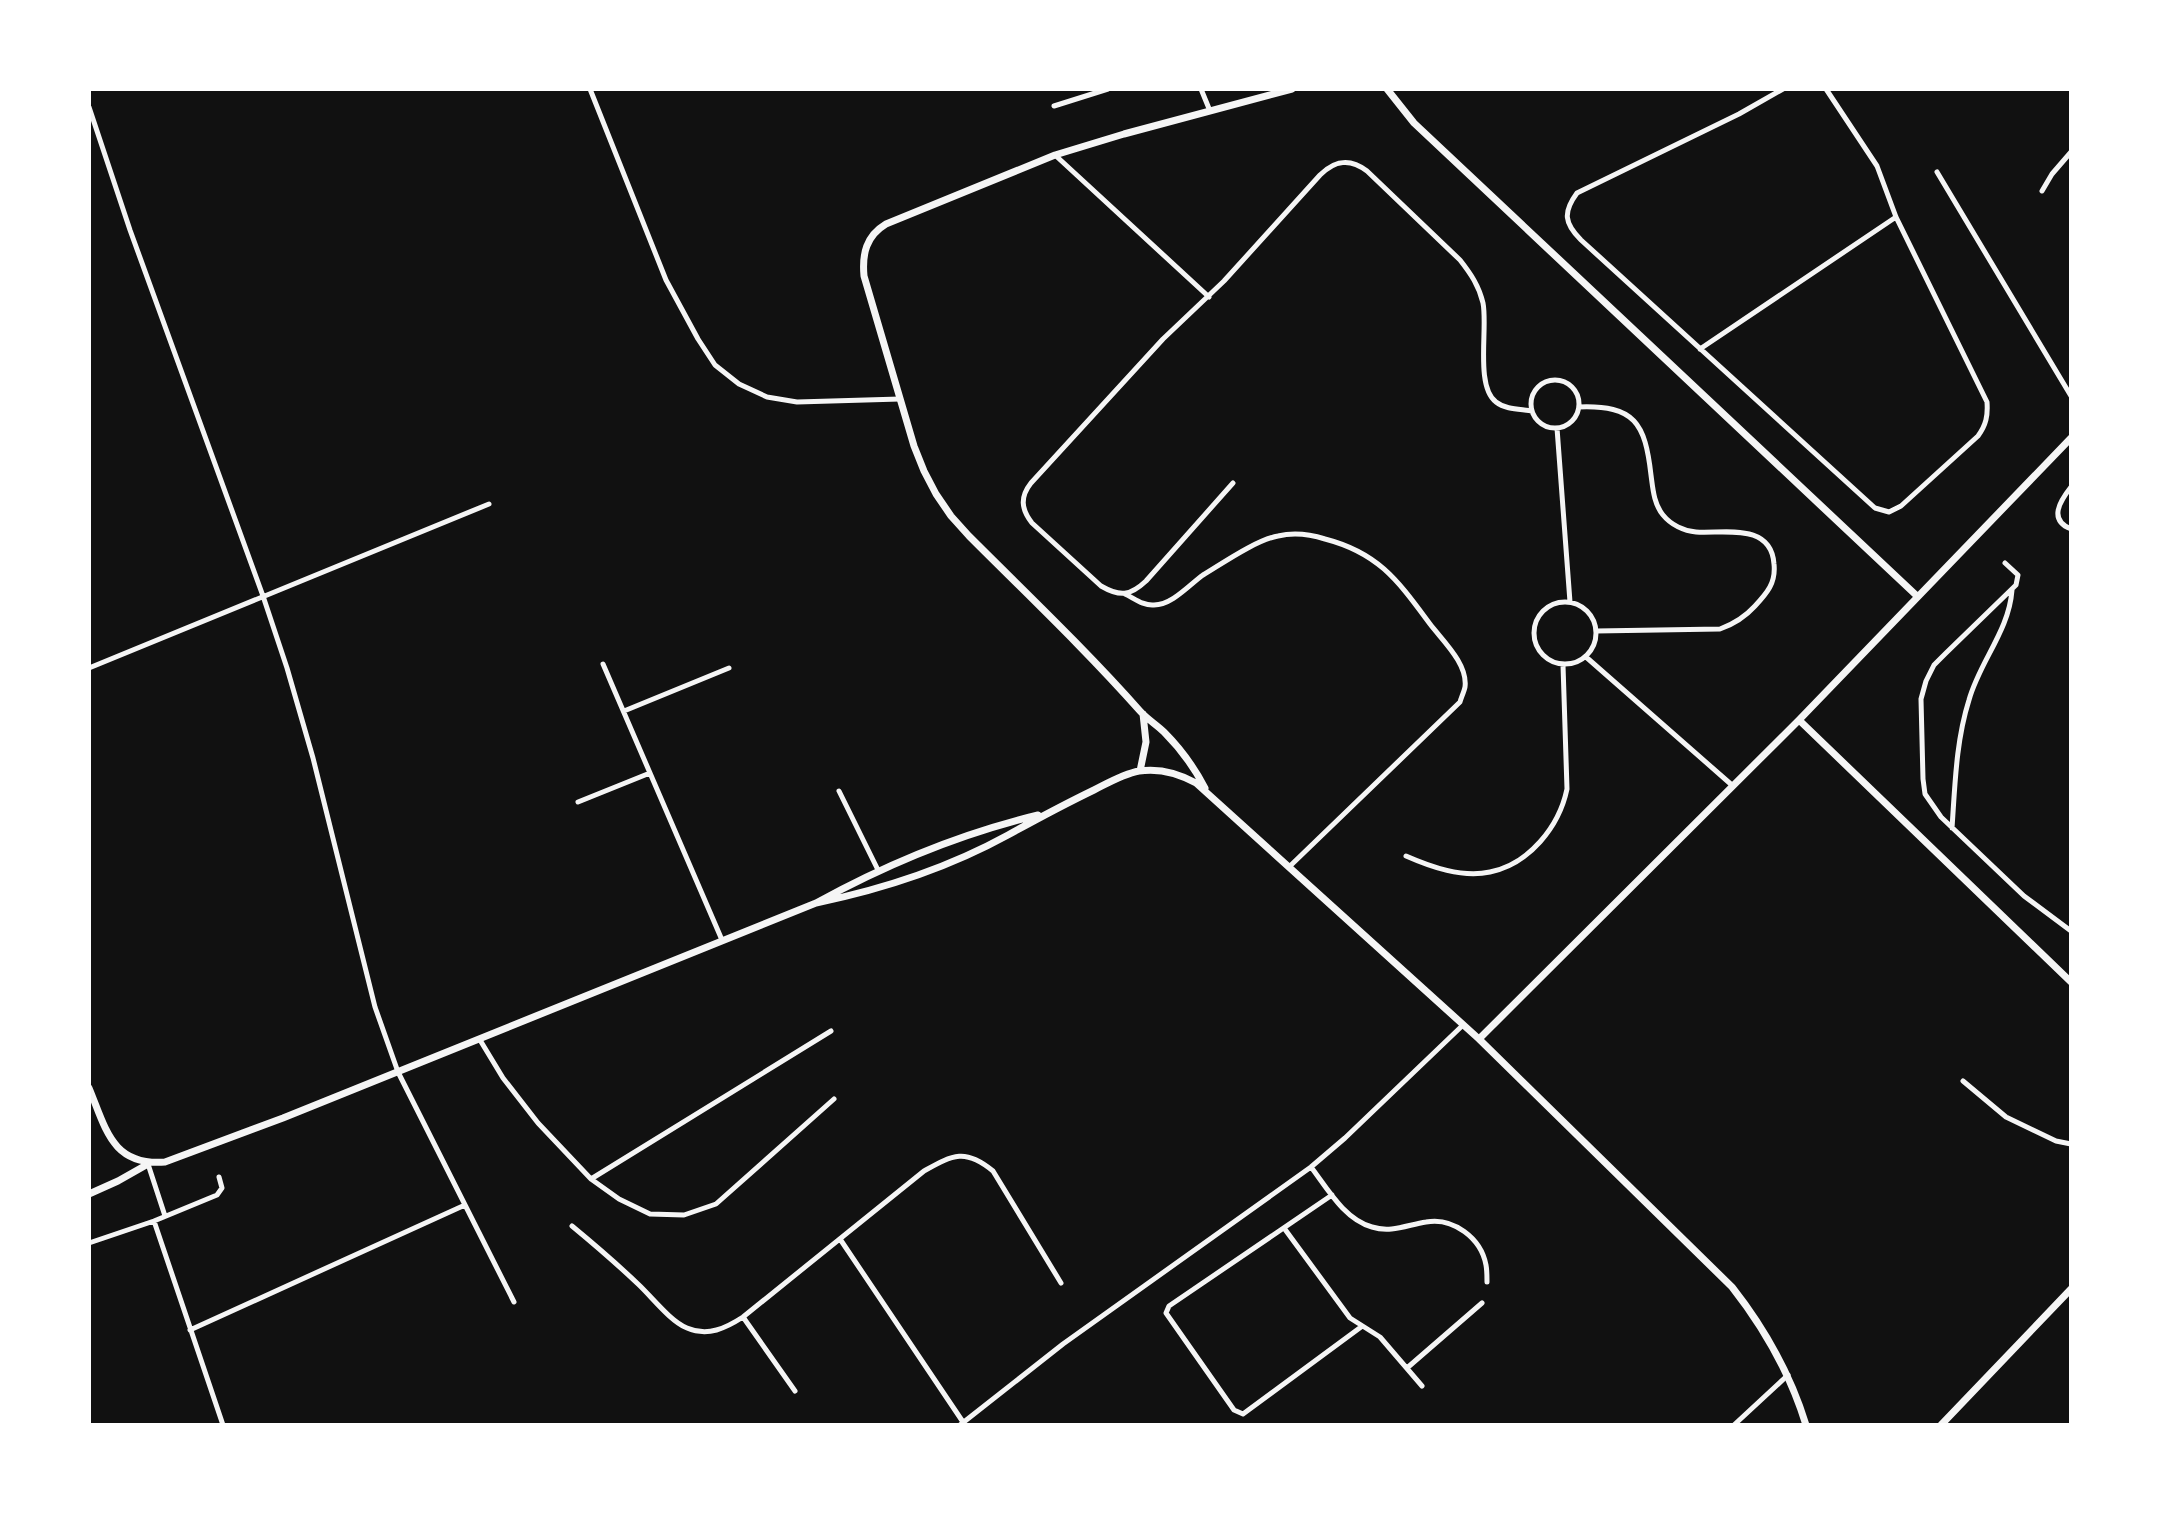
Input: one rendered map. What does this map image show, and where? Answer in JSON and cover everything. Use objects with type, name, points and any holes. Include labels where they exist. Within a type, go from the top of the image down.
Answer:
[{"type":"street","points":[[1254,89],[1255,98]]},
{"type":"street","points":[[1207,792],[1180,748],[951,516],[936,494],[924,471],[900,399],[864,276],[864,254],[867,243],[886,224],[1055,155],[1292,89]]},
{"type":"street","points":[[1387,89],[1414,123],[1917,596]]},
{"type":"street","points":[[1479,1039],[1799,720],[2071,438]]},
{"type":"street","points":[[1140,771],[1146,743],[1143,713]]},
{"type":"street","points":[[1799,720],[2071,982]]},
{"type":"street","points":[[817,903],[878,889],[931,871],[970,855],[1118,778],[1140,771],[1155,770],[1176,774],[1196,783],[1479,1039],[1732,1287],[1760,1324],[1788,1374],[1806,1425]]},
{"type":"street","points":[[89,1194],[148,1164],[180,1157],[398,1072],[817,903],[878,870],[960,837],[1045,814]]},
{"type":"street","points":[[89,1088],[110,1138],[120,1150],[133,1159],[148,1164]]},
{"type":"street","points":[[1941,1425],[2071,1289]]},
{"type":"lane","points":[[590,89],[666,281],[715,365],[739,384],[767,397],[807,402],[900,399]]},
{"type":"lane","points":[[1054,106],[1108,89]]},
{"type":"lane","points":[[1201,89],[1210,111]]},
{"type":"lane","points":[[1783,89],[1739,114],[1577,193],[1569,204],[1567,217],[1571,230],[1875,508],[1881,512],[1896,510],[1978,436],[1985,426],[1987,402],[1896,217],[1877,166],[1826,89]]},
{"type":"lane","points":[[89,107],[130,230],[287,668],[313,758],[375,1007],[398,1072],[514,1302]]},
{"type":"lane","points":[[2042,191],[2052,174],[2071,152]]},
{"type":"lane","points":[[1055,155],[1209,297]]},
{"type":"lane","points":[[1289,867],[1460,702],[1465,688],[1464,673],[1457,660],[1392,575],[1375,560],[1354,548],[1305,533],[1276,536],[1249,548],[1198,579],[1166,603],[1145,604],[1101,586],[1032,523],[1025,514],[1022,503],[1024,492],[1163,340],[1209,297],[1327,167],[1337,162],[1348,161],[1359,165],[1461,260],[1472,275],[1483,305],[1486,388],[1497,403],[1532,411]]},
{"type":"lane","points":[[1937,172],[2071,397]]},
{"type":"lane","points":[[1700,349],[1896,217]]},
{"type":"lane","points":[[1558,380],[1574,389],[1579,407],[1575,417],[1557,428],[1546,426],[1538,420],[1532,411],[1532,402],[1540,385],[1558,380]]},
{"type":"lane","points":[[1579,407],[1604,406],[1620,411],[1633,420],[1643,433],[1648,449],[1657,505],[1672,524],[1696,532],[1736,530],[1752,534],[1766,544],[1774,559],[1775,575],[1770,590],[1752,609],[1732,624],[1720,629],[1596,631]]},
{"type":"lane","points":[[1557,428],[1570,602]]},
{"type":"lane","points":[[1125,594],[1137,590],[1146,581],[1233,483]]},
{"type":"lane","points":[[2071,487],[2060,503],[2057,516],[2059,522],[2071,529]]},
{"type":"lane","points":[[89,668],[489,504]]},
{"type":"lane","points":[[2006,563],[2018,575],[2019,580],[1934,665],[1926,681],[1922,699],[1924,787],[1932,806],[1952,828],[2024,896],[2071,931]]},
{"type":"lane","points":[[1952,828],[1960,736],[1969,699],[1983,663],[2003,629],[2012,589]]},
{"type":"lane","points":[[1570,602],[1583,607],[1593,617],[1596,631],[1594,645],[1586,657],[1575,663],[1563,664],[1549,660],[1539,650],[1534,637],[1535,623],[1543,610],[1555,603],[1570,602]]},
{"type":"lane","points":[[1586,657],[1733,786]]},
{"type":"lane","points":[[603,664],[722,940]]},
{"type":"lane","points":[[1406,856],[1431,867],[1489,873],[1515,863],[1537,845],[1554,824],[1563,806],[1567,789],[1563,664]]},
{"type":"lane","points":[[624,711],[729,668]]},
{"type":"lane","points":[[578,802],[650,773]]},
{"type":"lane","points":[[839,791],[878,870]]},
{"type":"lane","points":[[840,1239],[961,1423],[1063,1344],[1311,1167],[1463,1025]]},
{"type":"lane","points":[[591,1178],[831,1031]]},
{"type":"lane","points":[[480,1040],[503,1078],[538,1123],[591,1178],[619,1199],[650,1213],[684,1216],[716,1204],[834,1099]]},
{"type":"lane","points":[[1963,1081],[2006,1118],[2056,1141],[2071,1144]]},
{"type":"lane","points":[[572,1226],[686,1328],[706,1332],[726,1328],[743,1317],[924,1171],[960,1156],[978,1159],[993,1171],[1061,1283]]},
{"type":"lane","points":[[148,1164],[165,1216]]},
{"type":"lane","points":[[1311,1167],[1332,1195],[1356,1220],[1373,1228],[1391,1230],[1441,1221],[1457,1227],[1470,1237],[1480,1250],[1486,1265],[1487,1282]]},
{"type":"lane","points":[[89,1243],[154,1221],[217,1195],[222,1188],[219,1177]]},
{"type":"lane","points":[[1332,1195],[1166,1309],[1168,1317],[1234,1410],[1242,1414],[1361,1327]]},
{"type":"lane","points":[[190,1330],[465,1205]]},
{"type":"lane","points":[[154,1221],[223,1425]]},
{"type":"lane","points":[[1284,1228],[1345,1313],[1361,1327],[1380,1337],[1422,1386]]},
{"type":"lane","points":[[1406,1368],[1482,1303]]},
{"type":"lane","points":[[743,1317],[795,1391]]},
{"type":"lane","points":[[1734,1425],[1788,1374]]}]
